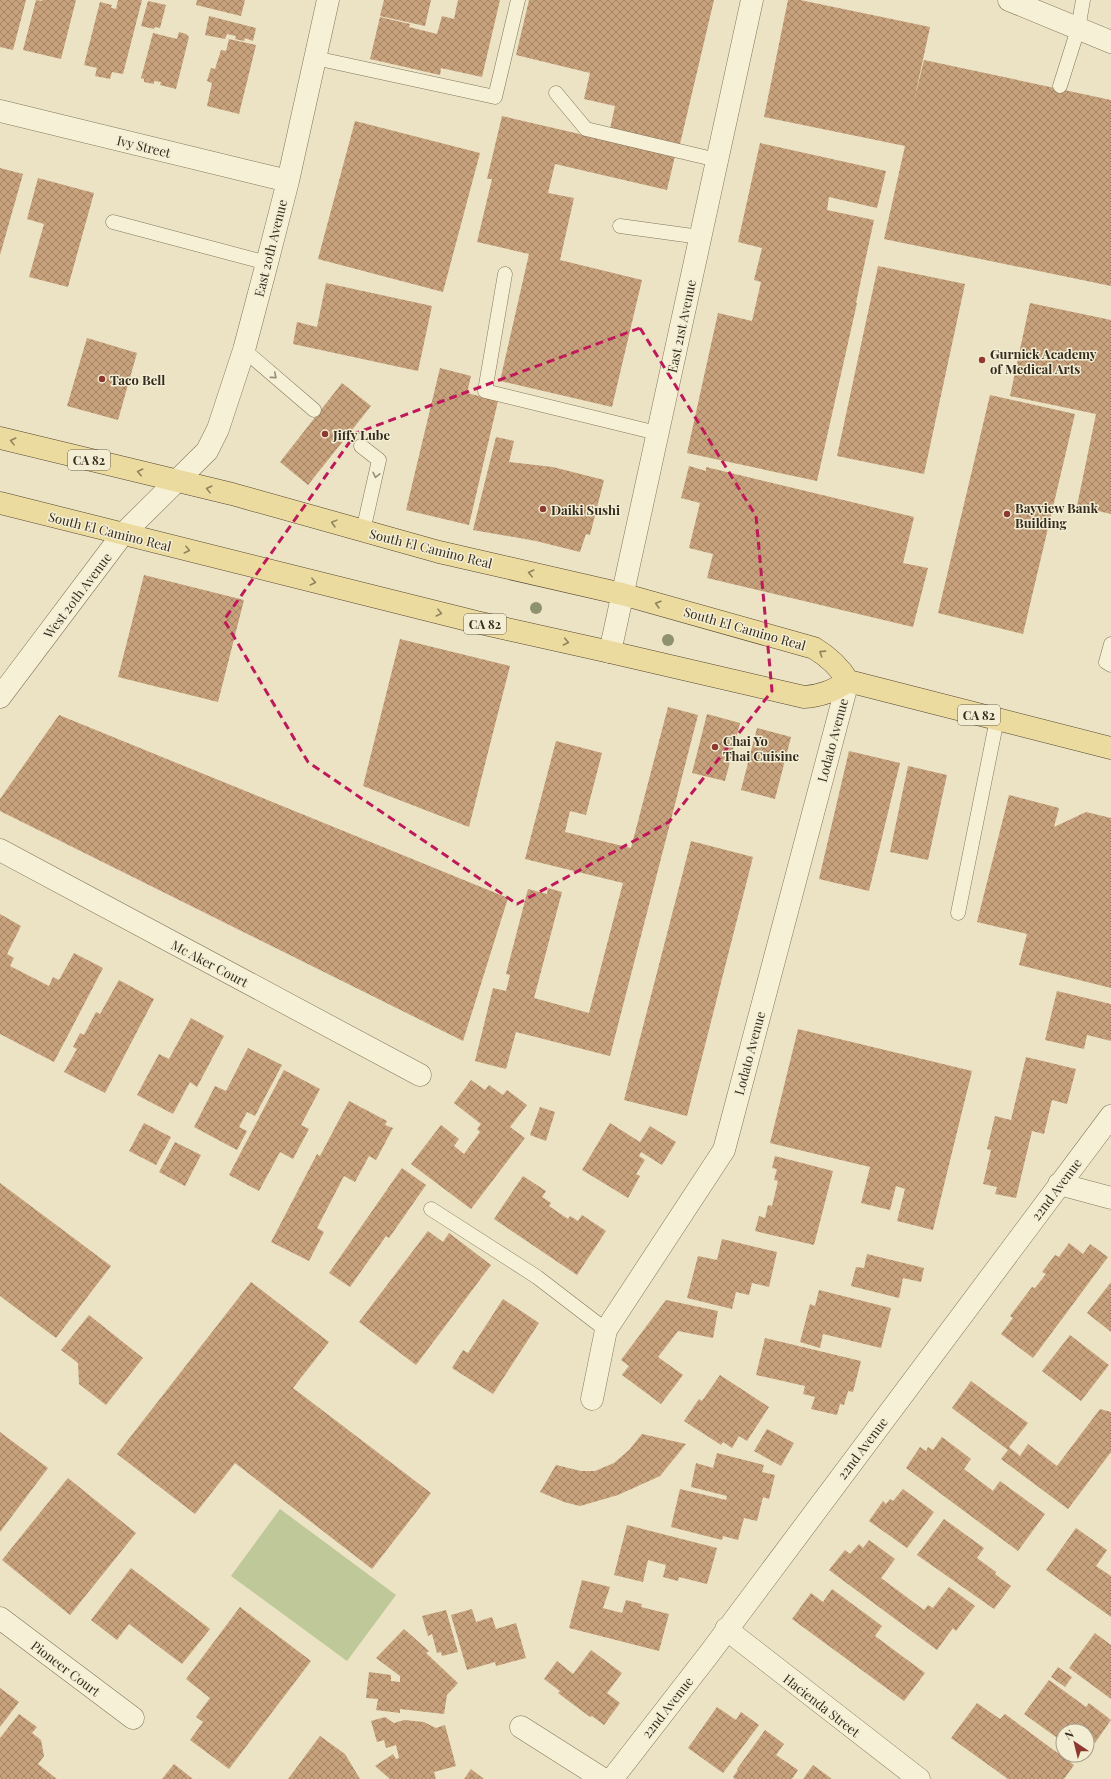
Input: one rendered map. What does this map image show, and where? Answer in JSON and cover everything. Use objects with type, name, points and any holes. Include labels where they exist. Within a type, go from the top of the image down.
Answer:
[{"type":"main road","name":"South El Camino Real","points":[[0,438],[178,481],[439,552],[622,594],[814,648],[828,656],[839,667],[848,682],[833,691],[819,696],[804,697],[476,622],[122,535],[0,503]]},
{"type":"main road","name":"CA 82","points":[[848,682],[1111,748]]},
{"type":"street","name":"East 20th Avenue","points":[[178,481],[207,451],[218,429],[244,350],[288,181],[328,0]]},
{"type":"street","name":"East 21st Avenue","points":[[610,652],[752,0]]},
{"type":"street","points":[[1009,0],[1111,42]]},
{"type":"street","name":"Ivy Street","points":[[0,111],[288,181]]},
{"type":"street","name":"West 20th Avenue","points":[[0,697],[122,535],[178,481]]},
{"type":"street","name":"Lodato Avenue","points":[[592,1399],[606,1330],[724,1150],[848,682]]},
{"type":"street","name":"Mc Aker Court","points":[[0,850],[420,1075]]},
{"type":"street","name":"22nd Avenue","points":[[612,1779],[1111,1116]]},
{"type":"street","points":[[1060,1184],[1111,1198]]},
{"type":"street","name":"Pioneer Court","points":[[0,1618],[133,1718]]},
{"type":"street","name":"Hacienda Street","points":[[726,1629],[919,1779]]},
{"type":"street","points":[[521,1727],[603,1779]]},
{"type":"lane","points":[[315,58],[495,97],[518,0]]},
{"type":"lane","points":[[1060,86],[1078,29],[1084,0]]},
{"type":"lane","points":[[556,93],[586,129],[717,160]]},
{"type":"lane","points":[[113,222],[267,263]]},
{"type":"lane","points":[[620,226],[700,237]]},
{"type":"lane","points":[[504,274],[485,391],[658,433]]},
{"type":"lane","points":[[244,350],[314,410]]},
{"type":"lane","points":[[360,446],[380,460],[363,531]]},
{"type":"lane","points":[[1111,644],[1106,662],[1111,665]]},
{"type":"lane","points":[[958,913],[996,719]]},
{"type":"lane","points":[[432,1208],[537,1277],[606,1330]]},
{"type":"highlighted area","points":[[640,328],[756,516],[772,691],[669,822],[517,904],[308,762],[224,620],[356,433]]},
{"type":"green space","points":[[280,1509],[396,1595],[347,1661],[231,1576]]},
{"type":"building","points":[[0,0],[26,0],[13,50],[0,47]]},
{"type":"building","points":[[36,0],[76,0],[61,59],[23,50]]},
{"type":"building","points":[[118,0],[142,0],[123,74],[112,72],[110,79],[95,76],[97,68],[84,65],[100,2],[112,5],[111,8],[116,9]]},
{"type":"building","points":[[197,0],[245,0],[241,16],[196,5]]},
{"type":"building","points":[[384,0],[431,0],[425,26],[380,16]]},
{"type":"building","points":[[458,0],[500,0],[482,77],[441,68],[440,75],[370,59],[380,17],[410,24],[409,27],[437,34],[442,16],[454,19]]},
{"type":"building","points":[[529,0],[714,0],[680,144],[610,129],[615,106],[584,99],[590,73],[516,55]]},
{"type":"building","points":[[788,0],[800,0],[930,27],[914,101],[924,60],[1111,100],[1111,286],[884,239],[905,146],[764,117]]},
{"type":"building","points":[[148,1],[166,5],[160,28],[155,27],[154,29],[141,26]]},
{"type":"building","points":[[209,16],[256,28],[253,41],[245,38],[244,41],[235,39],[236,36],[227,34],[225,39],[205,35]]},
{"type":"building","points":[[179,32],[186,34],[189,37],[176,89],[160,85],[161,82],[154,81],[154,84],[144,82],[144,79],[141,78],[153,33],[177,39]]},
{"type":"building","points":[[229,39],[256,45],[239,114],[207,106],[212,83],[207,81],[211,68],[215,69],[221,50],[226,51]]},
{"type":"building","points":[[502,116],[675,156],[667,190],[555,164],[548,193],[574,198],[560,260],[642,280],[612,407],[500,381],[529,254],[477,242],[492,179],[487,179]]},
{"type":"building","points":[[355,121],[480,153],[443,292],[318,259]]},
{"type":"building","points":[[760,143],[886,171],[877,208],[829,197],[827,210],[874,220],[817,481],[687,453],[718,313],[752,321],[761,282],[754,280],[762,248],[738,242]]},
{"type":"building","points":[[0,168],[23,174],[0,255]]},
{"type":"building","points":[[38,178],[94,193],[68,287],[29,277],[44,224],[27,219]]},
{"type":"building","points":[[878,266],[965,284],[924,474],[837,456]]},
{"type":"building","points":[[326,283],[432,306],[418,371],[293,344],[297,322],[317,327]]},
{"type":"building","points":[[1030,303],[1111,320],[1111,514],[1077,506],[1096,414],[1010,396]]},
{"type":"building","name":"Taco Bell","points":[[87,338],[137,353],[118,420],[67,406]]},
{"type":"building","points":[[440,368],[471,376],[467,393],[498,401],[469,525],[406,510]]},
{"type":"building","name":"Jiffy Lube","points":[[342,383],[371,406],[308,485],[280,462]]},
{"type":"building","name":"Bayview Bank Building","points":[[990,395],[1075,414],[1023,634],[938,613]]},
{"type":"building","points":[[496,437],[514,441],[509,462],[553,467],[604,480],[590,535],[586,534],[580,552],[536,541],[473,530]]},
{"type":"building","points":[[689,466],[706,471],[706,467],[914,517],[903,563],[928,568],[913,627],[707,578],[713,554],[689,548],[700,503],[681,498]]},
{"type":"building","points":[[144,575],[244,600],[218,702],[118,677]]},
{"type":"building","points":[[400,639],[510,666],[469,827],[363,786]]},
{"type":"building","points":[[668,707],[698,715],[610,1056],[516,1032],[506,1069],[475,1061],[493,988],[506,991],[510,975],[506,974],[528,889],[547,894],[548,888],[562,892],[534,998],[589,1013],[623,883],[525,859],[556,741],[602,753],[586,815],[570,811],[565,832],[631,848]]},
{"type":"building","points":[[707,714],[740,723],[725,781],[692,773]]},
{"type":"building","points":[[59,715],[508,898],[463,1041],[0,811],[0,799]]},
{"type":"building","points":[[757,728],[791,737],[775,799],[741,790]]},
{"type":"building","points":[[849,751],[900,763],[869,891],[819,879]]},
{"type":"building","points":[[908,766],[947,775],[928,860],[890,852]]},
{"type":"building","points":[[1009,795],[1059,808],[1054,827],[1086,812],[1111,818],[1111,988],[1019,965],[1027,934],[977,922]]},
{"type":"building","points":[[691,841],[753,857],[687,1116],[624,1100]]},
{"type":"building","points":[[0,914],[21,926],[7,954],[14,958],[10,966],[49,986],[53,977],[59,980],[74,953],[103,968],[54,1062],[0,1034]]},
{"type":"building","points":[[119,980],[154,999],[105,1093],[64,1072],[77,1049],[73,1047],[80,1033],[84,1035],[96,1012],[100,1014]]},
{"type":"building","points":[[1057,991],[1111,1004],[1111,1041],[1087,1035],[1084,1049],[1045,1040]]},
{"type":"building","points":[[191,1018],[224,1036],[197,1087],[190,1082],[173,1114],[137,1095],[159,1054],[169,1059]]},
{"type":"building","points":[[798,1029],[972,1071],[933,1230],[897,1221],[905,1189],[896,1186],[890,1210],[861,1203],[870,1167],[770,1143]]},
{"type":"building","points":[[248,1048],[282,1065],[255,1116],[247,1112],[239,1127],[247,1131],[237,1150],[194,1127],[215,1086],[226,1091]]},
{"type":"building","points":[[1026,1057],[1076,1069],[1067,1104],[1052,1100],[1044,1134],[1032,1131],[1016,1198],[995,1194],[997,1187],[983,1184],[991,1150],[987,1149],[995,1116],[1011,1120]]},
{"type":"building","points":[[284,1070],[320,1089],[301,1125],[309,1129],[293,1159],[280,1152],[259,1191],[229,1175]]},
{"type":"building","points":[[471,1080],[485,1090],[489,1085],[503,1095],[507,1090],[527,1105],[510,1127],[525,1138],[471,1209],[411,1164],[441,1125],[459,1139],[454,1146],[464,1154],[480,1132],[477,1129],[481,1124],[454,1103]]},
{"type":"building","points":[[349,1101],[387,1121],[385,1125],[393,1128],[376,1160],[369,1156],[355,1182],[344,1176],[317,1228],[324,1232],[309,1261],[271,1242],[317,1154],[320,1156]]},
{"type":"building","points":[[540,1107],[555,1112],[546,1141],[530,1135]]},
{"type":"building","points":[[144,1123],[171,1137],[156,1165],[129,1151]]},
{"type":"building","points":[[610,1123],[640,1142],[650,1126],[676,1142],[662,1165],[641,1152],[639,1156],[645,1160],[636,1174],[640,1176],[628,1198],[582,1170]]},
{"type":"building","points":[[175,1142],[201,1155],[185,1186],[159,1172]]},
{"type":"building","points":[[775,1156],[833,1171],[814,1245],[755,1231],[759,1216],[765,1218],[768,1205],[772,1206],[778,1181],[774,1180],[777,1169],[772,1168]]},
{"type":"building","points":[[402,1168],[426,1185],[389,1238],[386,1236],[350,1287],[329,1273]]},
{"type":"building","points":[[523,1176],[546,1191],[542,1197],[551,1203],[549,1206],[568,1219],[570,1216],[578,1221],[582,1215],[606,1231],[577,1275],[494,1219]]},
{"type":"building","points":[[0,1183],[111,1266],[56,1338],[0,1296]]},
{"type":"building","points":[[428,1231],[443,1242],[449,1233],[491,1265],[416,1365],[359,1322]]},
{"type":"building","points":[[722,1239],[777,1252],[769,1287],[752,1283],[749,1295],[736,1292],[732,1309],[687,1298],[698,1256],[717,1260]]},
{"type":"building","points":[[1069,1243],[1083,1254],[1090,1244],[1108,1257],[1033,1358],[1001,1334],[1013,1318],[1010,1316],[1032,1287],[1035,1288],[1046,1274],[1042,1272],[1055,1255],[1059,1257]]},
{"type":"building","points":[[867,1254],[924,1268],[921,1282],[903,1278],[899,1298],[851,1286],[856,1267],[864,1268]]},
{"type":"building","points":[[251,1282],[329,1342],[293,1388],[431,1493],[372,1569],[235,1463],[195,1514],[117,1454]]},
{"type":"building","points":[[1111,1282],[1111,1332],[1087,1313]]},
{"type":"building","points":[[819,1290],[891,1308],[881,1348],[823,1334],[820,1348],[800,1342],[810,1304],[815,1306]]},
{"type":"building","points":[[503,1299],[539,1323],[493,1394],[452,1368],[463,1350],[468,1353]]},
{"type":"building","points":[[666,1300],[718,1311],[713,1338],[678,1331],[658,1357],[683,1375],[661,1404],[622,1375],[629,1366],[621,1360]]},
{"type":"building","points":[[89,1315],[143,1358],[106,1405],[79,1384],[78,1363],[61,1350]]},
{"type":"building","points":[[1070,1335],[1109,1365],[1081,1401],[1042,1371]]},
{"type":"building","points":[[765,1338],[861,1361],[853,1392],[848,1391],[844,1405],[840,1404],[837,1415],[811,1409],[815,1397],[803,1394],[805,1386],[756,1375]]},
{"type":"building","points":[[720,1375],[769,1407],[747,1441],[739,1436],[732,1448],[723,1442],[721,1445],[684,1421],[699,1399],[702,1401]]},
{"type":"building","points":[[971,1381],[1028,1423],[1009,1447],[1020,1456],[1028,1444],[1057,1466],[1100,1409],[1111,1412],[1111,1452],[1068,1509],[1001,1459],[1008,1450],[952,1408]]},
{"type":"building","points":[[767,1429],[794,1443],[781,1466],[754,1451]]},
{"type":"building","points":[[0,1432],[48,1468],[0,1532]]},
{"type":"building","points":[[642,1434],[686,1444],[660,1476],[618,1495],[580,1506],[564,1502],[540,1492],[556,1465],[581,1471],[595,1471],[614,1463],[629,1450]]},
{"type":"building","points":[[942,1437],[971,1459],[964,1469],[993,1491],[1000,1481],[1045,1514],[1018,1551],[906,1468],[920,1447],[926,1451],[928,1447],[933,1450]]},
{"type":"building","points":[[717,1453],[764,1465],[762,1472],[775,1475],[769,1499],[763,1497],[757,1521],[744,1518],[738,1540],[723,1536],[722,1540],[671,1527],[680,1489],[726,1500],[727,1496],[691,1487],[696,1463],[713,1468]]},
{"type":"building","points":[[68,1478],[136,1533],[70,1615],[2,1560]]},
{"type":"building","points":[[903,1489],[934,1512],[907,1548],[869,1521],[883,1501],[886,1504],[890,1499],[893,1501]]},
{"type":"building","points":[[944,1519],[984,1548],[977,1558],[996,1572],[995,1574],[1011,1586],[994,1609],[917,1555]]},
{"type":"building","points":[[627,1525],[717,1548],[707,1584],[679,1577],[678,1581],[663,1577],[666,1565],[648,1560],[643,1582],[614,1575]]},
{"type":"building","points":[[1076,1528],[1107,1550],[1096,1566],[1111,1576],[1111,1617],[1046,1570]]},
{"type":"building","points":[[869,1540],[895,1559],[881,1578],[924,1610],[928,1605],[933,1608],[949,1587],[975,1606],[956,1631],[953,1628],[937,1650],[829,1570],[845,1550],[850,1554],[859,1544],[863,1548]]},
{"type":"building","points":[[131,1568],[210,1629],[182,1664],[129,1624],[117,1640],[91,1620]]},
{"type":"building","points":[[582,1580],[610,1587],[603,1608],[622,1613],[626,1600],[642,1604],[641,1607],[669,1614],[659,1651],[569,1628]]},
{"type":"building","points":[[832,1589],[882,1626],[875,1636],[925,1673],[904,1701],[792,1619],[811,1593],[823,1602]]},
{"type":"building","points":[[240,1607],[311,1661],[229,1769],[190,1740],[203,1722],[196,1717],[210,1698],[186,1679]]},
{"type":"building","points":[[472,1609],[476,1622],[492,1617],[496,1629],[516,1623],[526,1658],[496,1666],[495,1662],[467,1670],[451,1615]]},
{"type":"building","points":[[446,1610],[458,1652],[442,1656],[441,1652],[437,1653],[432,1634],[428,1636],[422,1616]]},
{"type":"building","points":[[404,1629],[429,1651],[426,1653],[458,1683],[447,1695],[444,1714],[400,1709],[400,1713],[376,1710],[378,1699],[366,1698],[369,1672],[391,1675],[391,1681],[400,1682],[400,1676],[376,1658]]},
{"type":"building","points":[[1095,1633],[1111,1645],[1111,1699],[1069,1668]]},
{"type":"building","points":[[591,1650],[622,1673],[607,1693],[620,1703],[604,1725],[592,1716],[590,1717],[558,1693],[560,1691],[544,1679],[557,1661],[573,1674]]},
{"type":"building","points":[[1058,1667],[1072,1677],[1065,1687],[1051,1677]]},
{"type":"building","points":[[1049,1680],[1086,1707],[1089,1703],[1111,1720],[1095,1743],[1095,1723],[1055,1723],[1055,1736],[1024,1714]]},
{"type":"building","points":[[0,1688],[19,1702],[0,1727]]},
{"type":"building","points":[[977,1703],[1000,1719],[1005,1714],[1055,1751],[1055,1763],[1071,1763],[1074,1765],[1064,1779],[1008,1779],[951,1738]]},
{"type":"building","points":[[717,1707],[736,1720],[741,1712],[759,1725],[723,1773],[688,1748]]},
{"type":"building","points":[[19,1714],[37,1727],[32,1733],[41,1740],[44,1756],[38,1764],[57,1779],[0,1779],[0,1738]]},
{"type":"building","points":[[385,1717],[394,1723],[404,1720],[424,1722],[436,1728],[445,1725],[456,1766],[434,1772],[436,1779],[390,1779],[375,1766],[393,1754],[396,1759],[399,1758],[396,1745],[386,1748],[384,1740],[377,1742],[371,1721]]},
{"type":"building","points":[[765,1730],[784,1744],[776,1755],[798,1770],[792,1779],[735,1779],[733,1777],[738,1770],[737,1769]]},
{"type":"building","points":[[320,1736],[345,1754],[360,1779],[288,1779]]},
{"type":"building","points":[[174,1764],[193,1779],[162,1779]]},
{"type":"building","points":[[813,1765],[832,1779],[803,1779]]},
{"type":"building","points":[[471,1769],[484,1779],[464,1779]]},
{"type":"place","name":"Gurnick Academy of Medical Arts","points":[[982,360]]},
{"type":"place","name":"Taco Bell","points":[[102,379]]},
{"type":"place","name":"Jiffy Lube","points":[[325,434]]},
{"type":"place","name":"Daiki Sushi","points":[[543,509]]},
{"type":"place","name":"Bayview Bank Building","points":[[1007,514]]},
{"type":"place","name":"Chai Yo Thai Cuisine","points":[[715,747]]}]
